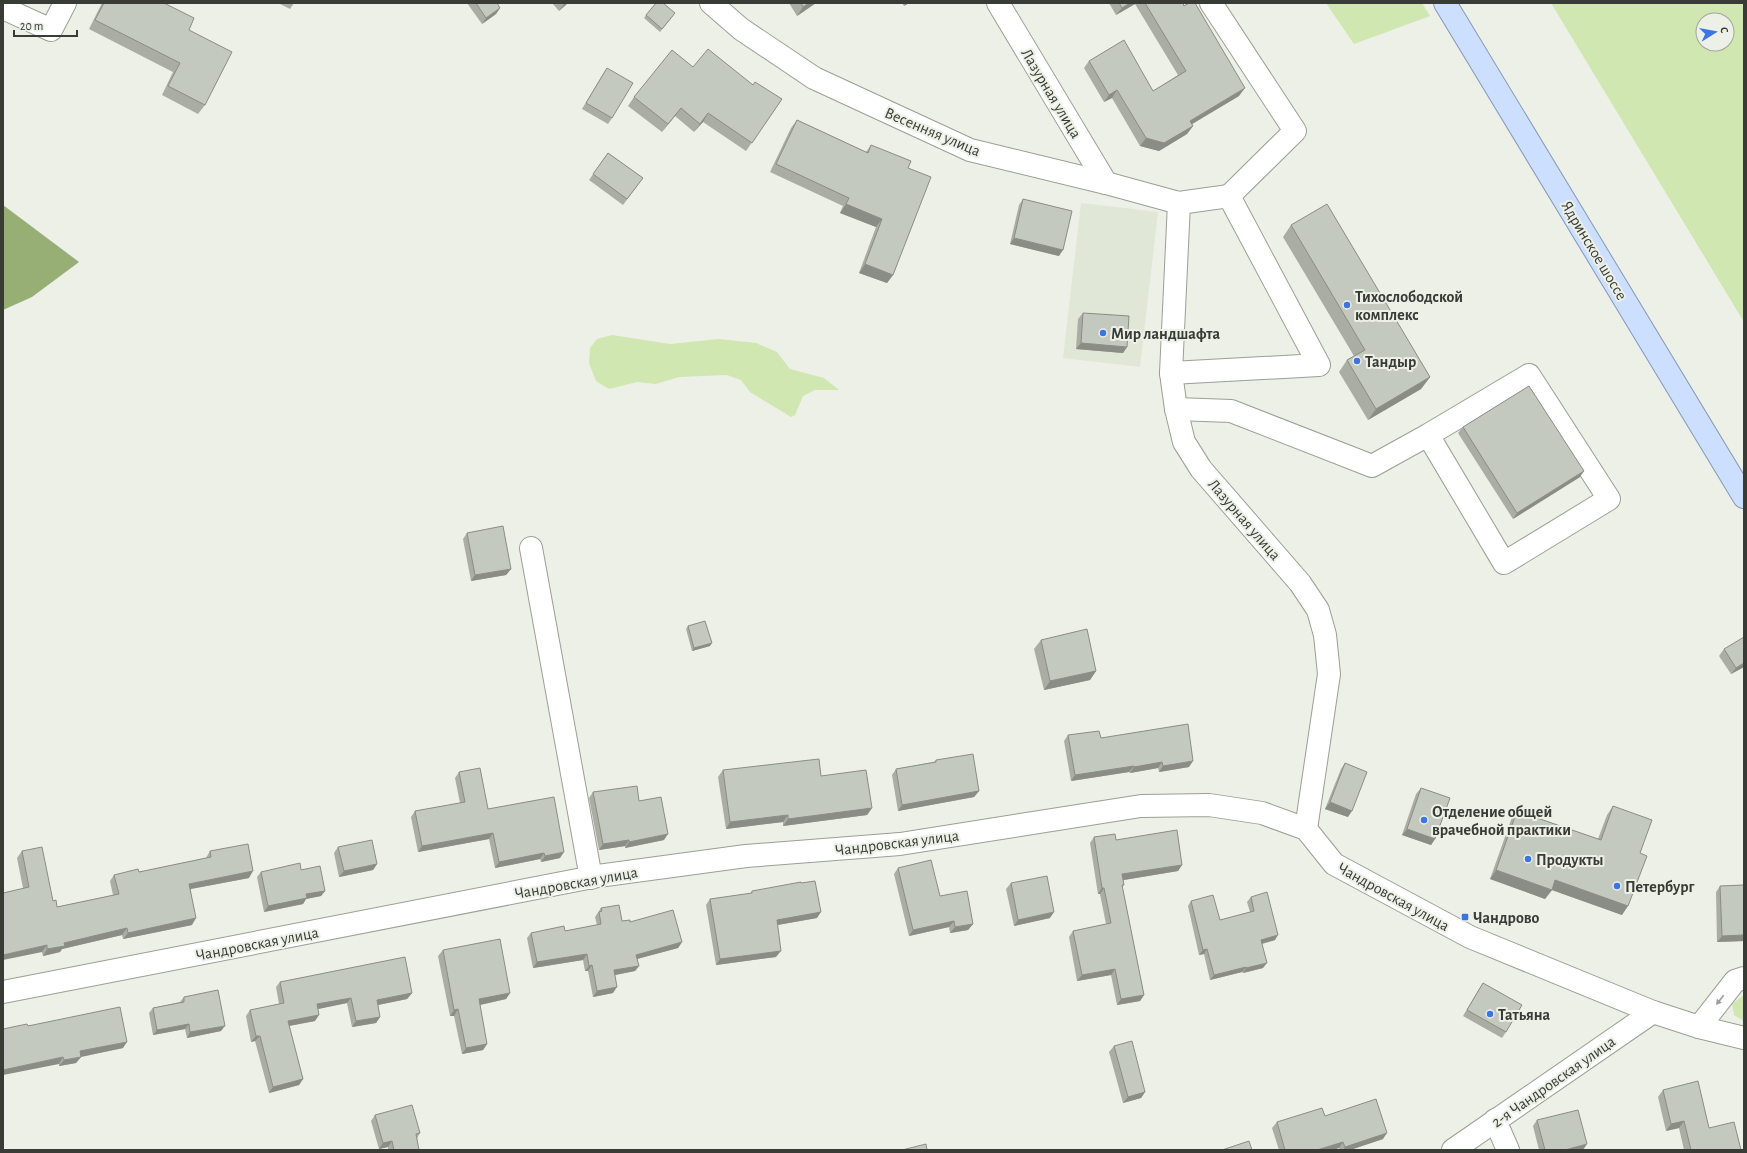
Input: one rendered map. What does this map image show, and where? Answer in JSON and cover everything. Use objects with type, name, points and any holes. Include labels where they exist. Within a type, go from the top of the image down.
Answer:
[{"type":"main road","name":"Ядринское шоссе","points":[[1444,3],[1744,497]]},
{"type":"street","points":[[3,8],[51,30],[65,3]]},
{"type":"street","name":"Весенняя улица","points":[[711,3],[741,29],[814,78],[970,150],[1106,183],[1179,203]]},
{"type":"street","name":"Лазурная улица","points":[[998,3],[1106,183]]},
{"type":"street","points":[[1179,203],[1229,196],[1295,130],[1211,3]]},
{"type":"street","points":[[1171,373],[1319,365],[1229,196]]},
{"type":"street","name":"Лазурная улица","points":[[1179,203],[1171,373],[1176,409],[1184,442],[1201,469],[1300,584],[1318,610],[1324,635],[1329,674],[1306,829]]},
{"type":"street","points":[[1176,409],[1231,411],[1372,466],[1428,435],[1529,375],[1610,500],[1504,563],[1428,435]]},
{"type":"street","points":[[531,548],[591,878]]},
{"type":"street","name":"Чандровская улица","points":[[3,992],[591,878],[746,856],[900,844],[1141,806],[1209,805],[1262,813],[1306,829],[1334,864],[1470,938],[1653,1012],[1699,1027],[1744,1038]]},
{"type":"street","points":[[1699,1027],[1735,981],[1744,978]]},
{"type":"street","name":"2-я Чандровская улица","points":[[1453,1150],[1653,1012]]},
{"type":"street","points":[[1495,1120],[1508,1150]]},
{"type":"shaded area","points":[[1326,3],[1422,3],[1430,16],[1354,44]]},
{"type":"shaded area","points":[[1551,3],[1744,3],[1744,322]]},
{"type":"shaded area","points":[[1081,203],[1158,212],[1140,367],[1063,358]]},
{"type":"shaded area","points":[[3,205],[79,262],[32,297],[3,310]]},
{"type":"shaded area","points":[[612,335],[670,344],[719,339],[756,343],[777,352],[790,369],[824,378],[839,390],[815,390],[803,396],[795,415],[791,417],[750,392],[741,380],[727,375],[679,377],[656,384],[637,382],[609,389],[596,381],[589,363],[590,348],[597,339]]},
{"type":"shaded area","points":[[1744,995],[1744,1021],[1734,1015],[1732,1004]]},
{"type":"building","points":[[104,3],[164,3],[194,18],[189,30],[232,52],[205,105],[168,86],[180,63],[95,20]]},
{"type":"building","points":[[476,3],[497,3],[500,8],[486,18]]},
{"type":"building","points":[[656,3],[663,3],[675,13],[662,29],[646,15]]},
{"type":"building","points":[[801,3],[809,3],[803,7]]},
{"type":"building","points":[[1119,3],[1130,3],[1122,8]]},
{"type":"building","points":[[1145,3],[1183,3],[1184,6],[1189,3],[1195,3],[1245,88],[1190,121],[1193,126],[1164,143],[1146,138],[1117,90],[1109,95],[1089,61],[1124,40],[1153,91],[1186,71]]},
{"type":"building","points":[[708,49],[753,85],[755,82],[782,99],[752,143],[708,113],[700,124],[681,108],[668,124],[634,97],[672,50],[693,67]]},
{"type":"building","points":[[607,68],[633,83],[612,118],[586,103]]},
{"type":"building","points":[[797,120],[868,153],[871,145],[911,161],[908,168],[931,177],[893,275],[865,264],[882,219],[846,204],[849,198],[776,164]]},
{"type":"building","points":[[608,153],[643,178],[627,199],[593,174]]},
{"type":"building","points":[[1023,199],[1072,211],[1063,250],[1014,238]]},
{"type":"building","name":"Тихослободской комплекс","points":[[1327,204],[1430,377],[1376,409],[1347,360],[1365,350],[1291,225]]},
{"type":"building","points":[[1083,313],[1129,316],[1127,347],[1081,343]]},
{"type":"building","points":[[1529,386],[1584,471],[1517,513],[1463,427]]},
{"type":"building","points":[[503,526],[511,569],[475,575],[467,533]]},
{"type":"building","points":[[705,621],[712,643],[694,648],[688,626]]},
{"type":"building","points":[[1087,629],[1096,671],[1050,681],[1041,640]]},
{"type":"building","points":[[1744,637],[1744,663],[1736,668],[1724,649]]},
{"type":"building","points":[[1188,724],[1193,761],[1163,766],[1162,762],[1075,775],[1068,735],[1099,731],[1101,738]]},
{"type":"building","points":[[973,754],[979,791],[902,805],[896,769]]},
{"type":"building","points":[[819,759],[821,776],[866,770],[872,808],[788,819],[788,815],[730,822],[723,770]]},
{"type":"building","points":[[1345,763],[1367,772],[1352,811],[1330,802]]},
{"type":"building","points":[[480,768],[488,809],[554,797],[564,852],[545,856],[544,853],[499,862],[493,833],[422,846],[415,811],[465,802],[459,772]]},
{"type":"building","points":[[637,786],[639,801],[661,797],[668,834],[629,842],[629,840],[603,844],[593,792]]},
{"type":"building","name":"Отделение общей врачебной практики","points":[[1421,788],[1450,798],[1435,839],[1407,829]]},
{"type":"building","points":[[1613,806],[1652,820],[1640,853],[1647,856],[1628,906],[1555,880],[1552,890],[1496,870],[1517,811],[1601,840]]},
{"type":"building","points":[[1177,830],[1182,865],[1122,874],[1124,885],[1122,885],[1144,995],[1121,999],[1115,969],[1082,975],[1073,931],[1111,923],[1104,888],[1102,888],[1094,837],[1115,834],[1116,840]]},
{"type":"building","points":[[372,840],[377,864],[344,871],[338,847]]},
{"type":"building","points":[[248,844],[253,871],[189,884],[196,918],[128,933],[127,928],[64,943],[65,946],[47,949],[47,945],[3,955],[3,893],[29,887],[22,851],[42,847],[53,901],[56,900],[57,907],[119,894],[114,875],[138,869],[139,872],[211,857],[210,851]]},
{"type":"building","points":[[931,860],[940,896],[967,891],[973,924],[955,927],[954,921],[913,930],[898,868]]},
{"type":"building","points":[[300,863],[301,870],[320,866],[325,891],[306,894],[307,898],[268,906],[261,872]]},
{"type":"building","points":[[1047,876],[1054,912],[1018,920],[1011,883]]},
{"type":"building","points":[[815,881],[821,912],[777,920],[781,951],[720,959],[710,899],[752,893],[752,891],[801,882]]},
{"type":"building","points":[[1744,885],[1744,935],[1722,936],[1720,886]]},
{"type":"building","points":[[1267,892],[1278,935],[1261,940],[1267,963],[1214,975],[1207,949],[1203,950],[1191,901],[1213,895],[1220,920],[1254,911],[1251,897]]},
{"type":"building","points":[[619,905],[622,921],[630,920],[630,922],[673,910],[682,942],[636,955],[639,966],[614,970],[617,987],[597,991],[592,965],[589,966],[587,954],[537,962],[531,933],[564,926],[565,931],[601,924],[599,912],[602,911],[601,908]]},
{"type":"building","points":[[500,939],[510,993],[479,999],[487,1044],[466,1048],[458,1009],[454,1010],[443,950]]},
{"type":"building","points":[[405,957],[412,993],[377,1000],[380,1017],[356,1021],[351,998],[317,1004],[319,1015],[288,1021],[303,1079],[273,1087],[260,1036],[256,1036],[250,1010],[284,1003],[280,982]]},
{"type":"building","name":"Татьяна","points":[[1483,983],[1522,1005],[1506,1032],[1467,1010]]},
{"type":"building","points":[[218,990],[225,1026],[190,1032],[189,1024],[157,1030],[153,1008],[184,1002],[184,997]]},
{"type":"building","points":[[120,1007],[127,1042],[80,1051],[81,1057],[64,1060],[63,1057],[3,1070],[3,1029],[27,1024],[28,1026]]},
{"type":"building","points":[[1132,1041],[1145,1092],[1128,1097],[1114,1046]]},
{"type":"building","points":[[1698,1081],[1709,1128],[1734,1122],[1741,1150],[1691,1150],[1684,1121],[1671,1124],[1663,1090]]},
{"type":"building","points":[[1376,1099],[1387,1133],[1345,1147],[1343,1142],[1317,1150],[1285,1150],[1277,1122],[1322,1108],[1325,1116]]},
{"type":"building","points":[[412,1105],[420,1133],[416,1134],[419,1150],[394,1150],[392,1141],[383,1143],[375,1115]]},
{"type":"building","points":[[1578,1110],[1587,1144],[1565,1150],[1545,1150],[1537,1120]]},
{"type":"building","points":[[1249,1141],[1252,1150],[1222,1150]]},
{"type":"building","points":[[926,1144],[927,1150],[902,1150]]},
{"type":"place","name":"Тихослободской комплекс","points":[[1347,305]]},
{"type":"place","name":"Мир ландшафта","points":[[1103,333]]},
{"type":"place","name":"Тандыр","points":[[1357,361]]},
{"type":"place","name":"Отделение общей врачебной практики","points":[[1424,820]]},
{"type":"place","name":"Продукты","points":[[1528,859]]},
{"type":"place","name":"Петербург","points":[[1617,886]]},
{"type":"place","name":"Чандрово","points":[[1465,917]]},
{"type":"place","name":"Татьяна","points":[[1490,1014]]}]
